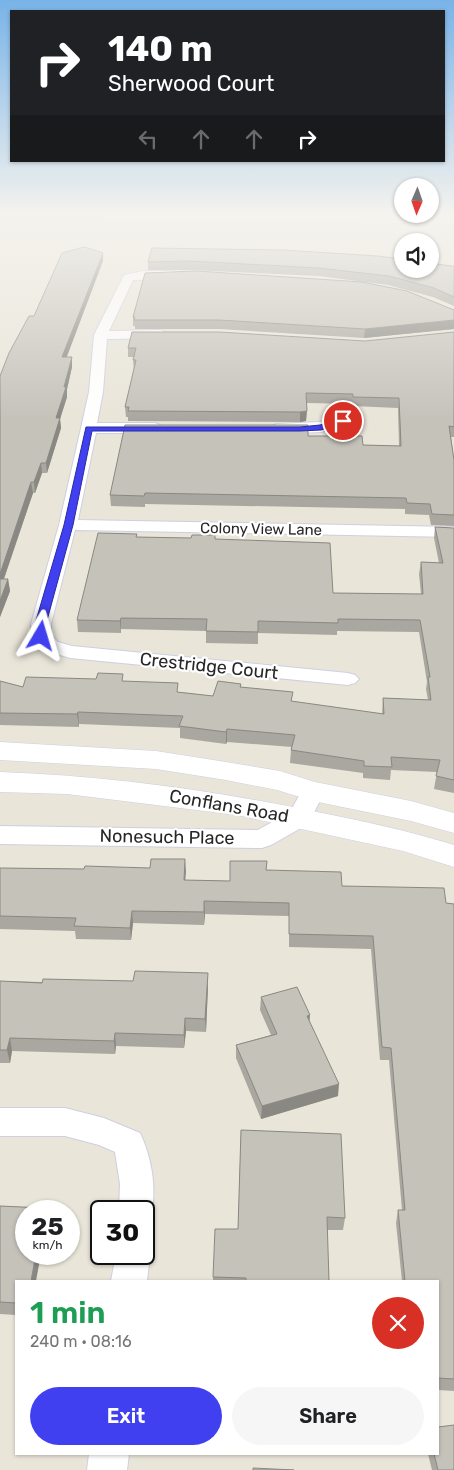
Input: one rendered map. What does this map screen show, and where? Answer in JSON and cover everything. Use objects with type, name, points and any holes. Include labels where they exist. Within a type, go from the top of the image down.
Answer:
[{"type":"main road","name":"Conflans Road","points":[[0,751],[156,760],[280,781],[313,791],[411,810],[454,823]]},
{"type":"main road","name":"Conflans Road","points":[[0,782],[67,784],[237,805],[406,841],[454,856]]},
{"type":"street","points":[[125,284],[100,335],[176,334]]},
{"type":"street","name":"Crestridge Court","points":[[100,335],[96,392],[89,428],[68,525],[40,624],[41,636],[51,646],[70,652],[348,679]]},
{"type":"street","points":[[262,429],[321,427],[343,421]]},
{"type":"street","points":[[89,428],[166,428]]},
{"type":"street","name":"Colony View Lane","points":[[68,525],[454,532]]},
{"type":"street","points":[[299,818],[313,791]]},
{"type":"street","name":"Nonesuch Place","points":[[0,835],[262,838],[299,818]]},
{"type":"street","points":[[0,1122],[65,1122],[104,1132],[129,1143],[137,1184],[136,1200]]},
{"type":"street","points":[[130,1280],[132,1265]]},
{"type":"street","points":[[107,1470],[109,1455]]},
{"type":"building","points":[[48,284],[91,284],[62,357],[72,357],[64,387],[66,387],[56,418],[60,418],[46,463],[41,463],[34,482],[31,482],[0,574],[0,376],[9,353],[29,316],[34,316]]},
{"type":"building","points":[[142,284],[370,284],[407,291],[454,310],[454,320],[365,329],[219,320],[134,320],[135,317],[133,317]]},
{"type":"building","points":[[418,284],[454,284],[454,297],[434,288]]},
{"type":"building","points":[[132,332],[219,332],[365,341],[454,332],[454,427],[449,426],[454,460],[454,515],[432,514],[430,504],[407,503],[406,498],[145,493],[144,496],[110,495],[125,425],[308,425],[308,436],[362,436],[363,445],[401,446],[399,398],[353,397],[353,394],[306,393],[307,411],[300,412],[128,411],[129,407],[125,407],[136,360],[133,360],[136,348],[128,348]]},
{"type":"building","points":[[435,527],[454,528],[454,780],[436,776],[440,760],[391,757],[392,767],[364,766],[364,761],[291,750],[295,735],[227,729],[226,732],[179,726],[183,716],[78,712],[77,714],[0,713],[0,681],[23,687],[26,677],[96,679],[98,673],[123,674],[122,681],[178,683],[177,692],[213,696],[218,681],[241,684],[240,687],[293,692],[291,701],[384,714],[383,698],[431,700],[428,677],[430,677],[420,620],[338,619],[338,623],[258,621],[258,632],[206,631],[207,619],[121,618],[120,621],[77,620],[98,533],[137,534],[136,537],[191,538],[192,535],[215,535],[215,539],[330,543],[333,593],[423,594],[421,562],[443,563]]},
{"type":"building","points":[[0,579],[8,579],[0,601]]},
{"type":"building","points":[[151,859],[185,859],[184,880],[230,881],[230,861],[267,861],[266,870],[341,872],[342,886],[444,888],[446,903],[454,904],[454,1379],[439,1378],[439,1280],[405,1280],[398,1210],[405,1210],[391,1048],[382,1047],[373,936],[289,934],[289,903],[204,901],[204,912],[132,911],[130,928],[74,926],[76,918],[0,916],[0,868],[84,869],[85,866],[150,868]]},
{"type":"building","points":[[135,971],[208,973],[205,1019],[185,1018],[184,1035],[115,1033],[114,1041],[10,1038],[7,1050],[0,1050],[0,981],[42,983],[43,979],[133,981]]},
{"type":"building","points":[[297,987],[310,1015],[307,1016],[339,1084],[262,1106],[236,1045],[277,1034],[261,997]]},
{"type":"building","points":[[241,1130],[341,1134],[345,1218],[327,1217],[329,1280],[246,1280],[246,1278],[213,1277],[215,1229],[238,1229]]},
{"type":"building","points":[[0,1206],[15,1207],[15,1265],[34,1265],[31,1280],[15,1280],[15,1303],[0,1302]]},
{"type":"building","points":[[454,1425],[454,1470],[438,1470],[434,1455],[439,1455],[439,1427]]},
{"type":"building","points":[[253,1468],[294,1470],[253,1470]]},
{"type":"route","points":[[41,636],[40,624],[68,525],[89,428],[300,429],[321,427],[343,421]]}]
